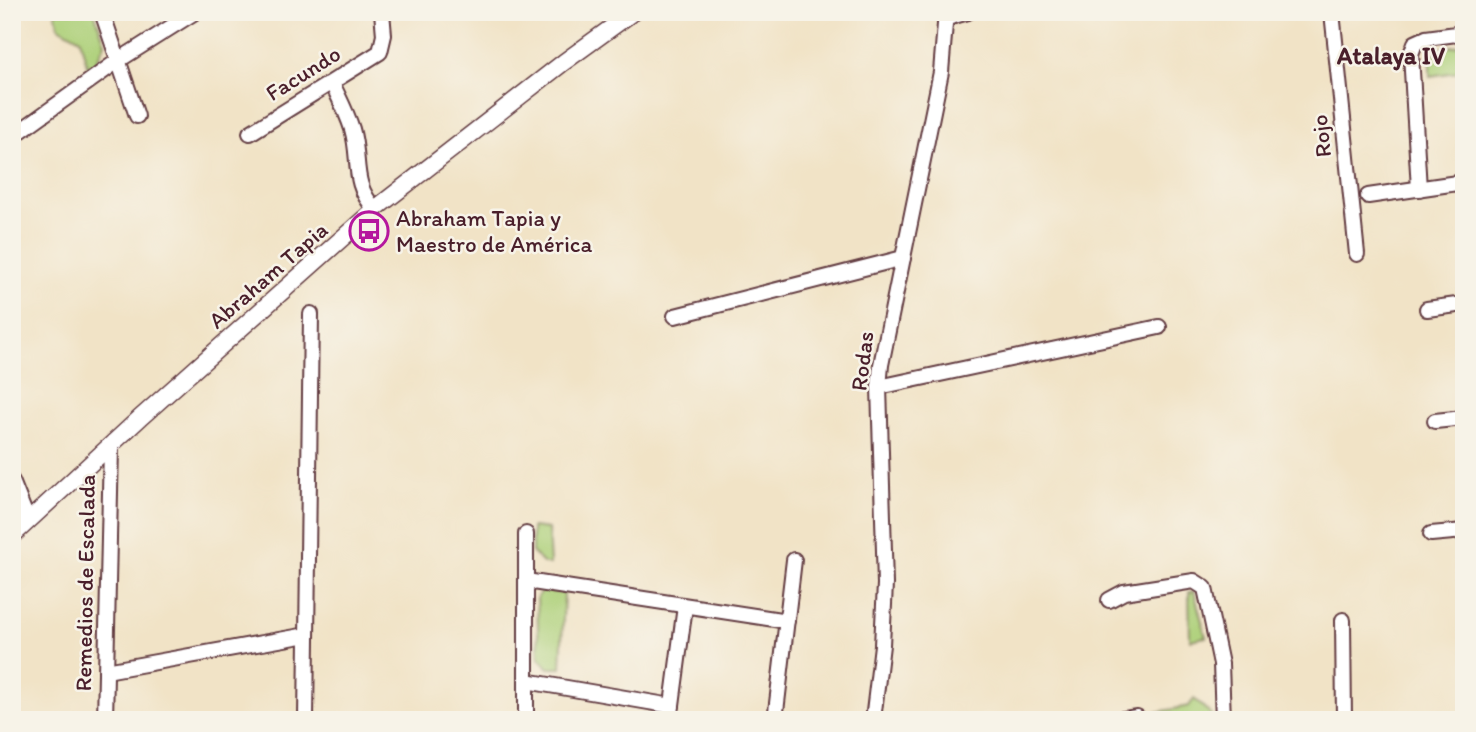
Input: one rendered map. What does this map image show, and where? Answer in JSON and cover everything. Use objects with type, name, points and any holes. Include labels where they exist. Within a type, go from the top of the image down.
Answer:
[{"type":"street","points":[[102,12],[137,116]]},
{"type":"street","points":[[12,137],[119,60],[195,12]]},
{"type":"street","name":"Facundo","points":[[250,133],[380,52],[384,35],[382,12]]},
{"type":"street","name":"Abraham Tapia","points":[[12,536],[111,447],[139,418],[375,209],[564,62],[633,12]]},
{"type":"street","points":[[947,15],[968,12]]},
{"type":"street","name":"Rojo","points":[[1332,12],[1357,254]]},
{"type":"street","name":"Rodas","points":[[873,720],[882,645],[885,584],[881,365],[941,72],[947,15]]},
{"type":"street","points":[[1419,189],[1411,54],[1415,43],[1426,38],[1464,33]]},
{"type":"street","points":[[332,83],[352,130],[360,188],[375,209]]},
{"type":"street","points":[[1368,196],[1464,182]]},
{"type":"street","points":[[675,316],[903,258]]},
{"type":"street","points":[[1427,309],[1464,304]]},
{"type":"street","points":[[306,720],[311,314]]},
{"type":"street","points":[[880,387],[1159,327]]},
{"type":"street","points":[[1435,421],[1464,418]]},
{"type":"street","name":"Remedios de Escalada","points":[[105,720],[111,447]]},
{"type":"street","points":[[12,481],[28,521]]},
{"type":"street","points":[[1431,534],[1464,531]]},
{"type":"street","points":[[526,534],[526,720]]},
{"type":"street","points":[[775,720],[794,560]]},
{"type":"street","points":[[1110,600],[1124,592],[1194,580],[1205,588],[1221,664],[1223,720]]},
{"type":"street","points":[[526,581],[787,621]]},
{"type":"street","points":[[526,681],[671,713],[685,606]]},
{"type":"street","points":[[1343,620],[1344,720]]},
{"type":"street","points":[[106,671],[307,635]]},
{"type":"street","points":[[1118,720],[1137,717]]},
{"type":"green space","points":[[55,12],[94,12],[105,43],[96,63],[88,69],[80,39],[59,27]]},
{"type":"green space","points":[[1464,44],[1464,71],[1430,76],[1430,57],[1437,49]]},
{"type":"green space","points":[[532,527],[548,529],[550,564],[544,564],[532,552]]},
{"type":"green space","points":[[542,591],[564,593],[561,668],[549,668],[539,658],[537,597]]},
{"type":"green space","points":[[1194,591],[1206,637],[1190,640],[1189,592]]},
{"type":"green space","points":[[1194,699],[1211,714],[1212,720],[1151,720],[1152,713],[1189,706]]},
{"type":"place","name":"Abraham Tapia y Maestro de América","points":[[369,231]]},
{"type":"district","name":"Atalaya IV","points":[[1391,56]]}]
